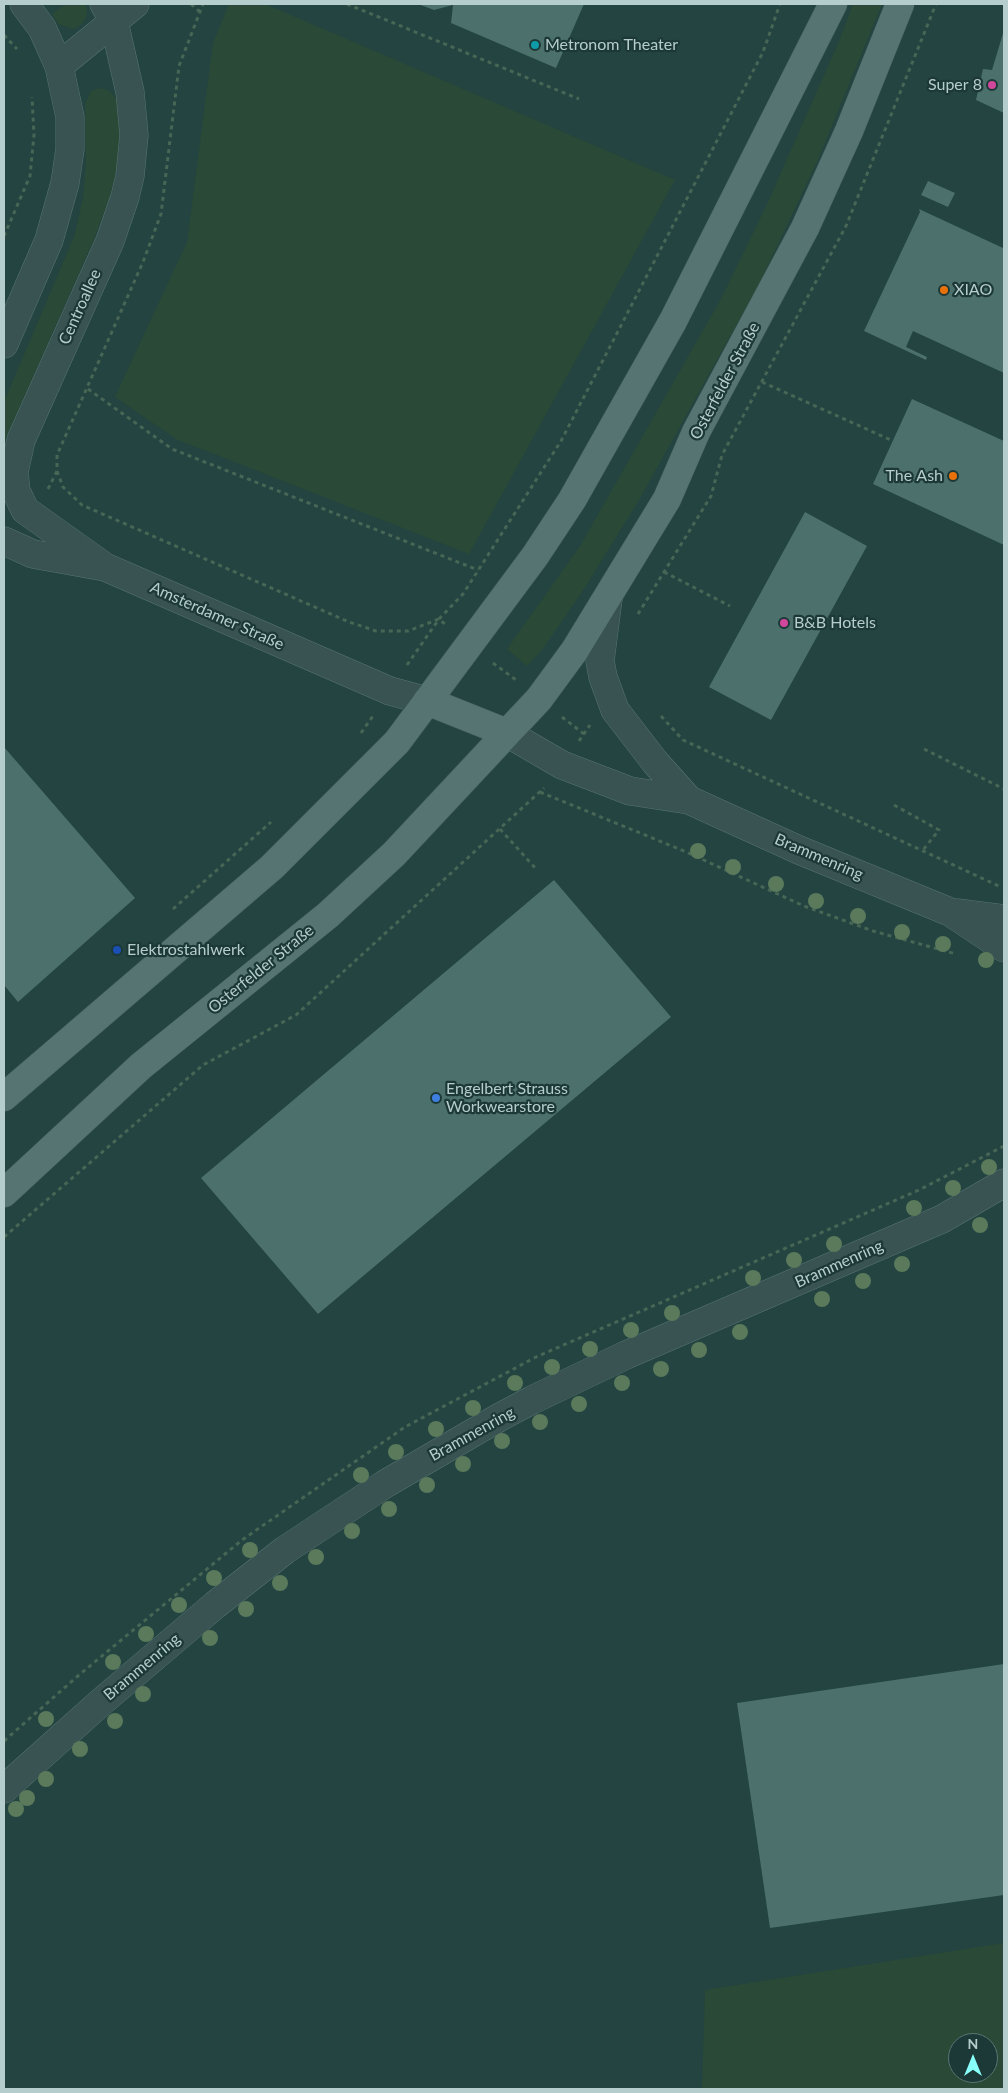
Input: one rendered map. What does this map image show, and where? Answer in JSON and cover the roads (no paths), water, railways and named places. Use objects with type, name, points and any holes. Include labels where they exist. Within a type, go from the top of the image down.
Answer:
[{"type":"main road","points":[[4,1097],[272,867],[397,742],[535,556],[599,452],[673,321],[833,4]]},
{"type":"main road","name":"Osterfelder Straße","points":[[4,1193],[141,1066],[320,921],[394,854],[539,699],[575,650],[608,599],[666,499],[696,432],[805,228],[849,131],[900,4]]},
{"type":"main road","points":[[428,701],[507,733]]},
{"type":"street","points":[[4,344],[49,240],[65,184],[70,149],[70,117],[59,66],[42,28],[24,4]]},
{"type":"street","points":[[59,66],[109,13],[135,4]]},
{"type":"street","name":"Centroallee","points":[[105,567],[25,510],[16,492],[14,472],[21,440],[110,242],[127,190],[134,154],[133,118],[130,92],[109,13]]},
{"type":"street","name":"Amsterdamer Straße","points":[[4,541],[33,554],[105,567],[390,691],[428,701]]},
{"type":"street","name":"Brammenring","points":[[608,599],[600,661],[610,697],[624,725],[689,800]]},
{"type":"street","name":"Brammenring","points":[[507,733],[562,765],[630,791],[689,800],[799,850],[950,912],[1004,948]]},
{"type":"street","name":"Brammenring","points":[[950,912],[1004,919]]},
{"type":"street","name":"Brammenring","points":[[4,1789],[100,1702],[215,1606],[285,1550],[385,1484],[491,1421],[532,1400],[626,1356],[942,1219],[1004,1183]]},
{"type":"place","name":"Metronom Theater","points":[[535,45]]},
{"type":"place","name":"Super 8","points":[[992,85]]},
{"type":"place","name":"XIAO","points":[[944,290]]},
{"type":"place","name":"The Ash","points":[[953,476]]},
{"type":"place","name":"B&B Hotels","points":[[784,623]]},
{"type":"place","name":"Elektrostahlwerk","points":[[117,950]]},
{"type":"place","name":"Engelbert Strauss Workwearstore","points":[[436,1098]]}]
